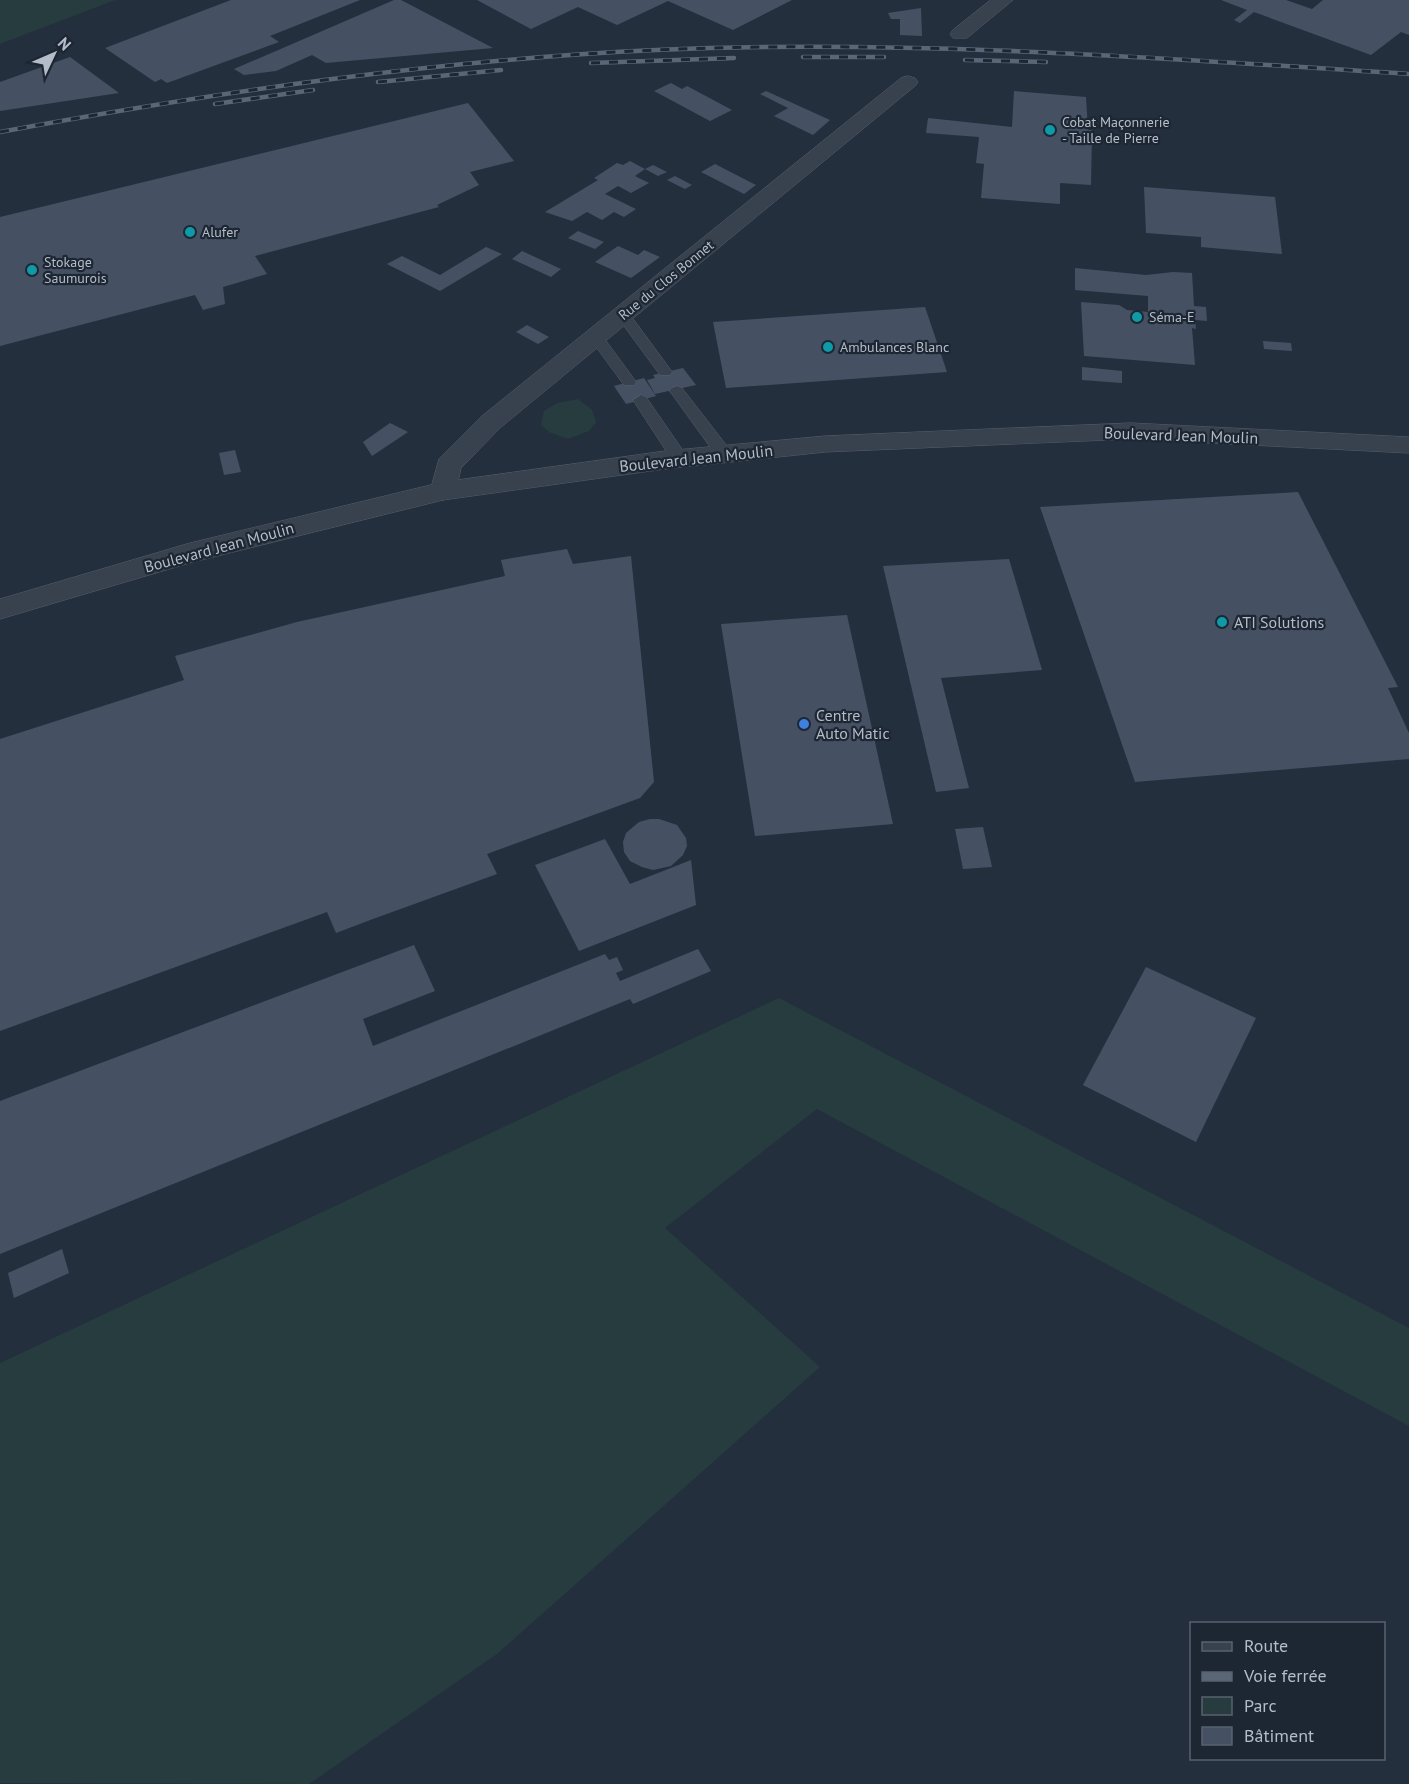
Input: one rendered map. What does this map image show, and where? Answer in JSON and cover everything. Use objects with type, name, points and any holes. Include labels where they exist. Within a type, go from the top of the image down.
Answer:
[{"type":"street","points":[[960,34],[1003,0]]},
{"type":"street","name":"Rue du Clos Bonnet","points":[[443,491],[448,465],[491,422],[908,82]]},
{"type":"street","name":"Boulevard Jean Moulin","points":[[0,609],[190,553],[443,491],[680,459],[825,444],[1131,431],[1409,445]]},
{"type":"lane","points":[[623,315],[665,372]]},
{"type":"lane","points":[[596,337],[629,382]]},
{"type":"lane","points":[[677,391],[724,454]]},
{"type":"lane","points":[[642,400],[680,459]]},
{"type":"green space","points":[[0,0],[115,0],[0,44]]},
{"type":"green space","points":[[578,399],[592,410],[596,422],[589,431],[568,439],[549,432],[541,425],[544,411],[557,403]]},
{"type":"green space","points":[[779,998],[1409,1328],[1409,1426],[817,1109],[665,1228],[820,1367],[497,1654],[309,1784],[0,1783],[0,1363]]},
{"type":"building","points":[[231,0],[360,0],[270,36],[279,42],[167,83],[161,79],[155,82],[105,48]]},
{"type":"building","points":[[394,0],[401,0],[493,48],[326,63],[312,55],[276,71],[244,75],[234,69]]},
{"type":"building","points":[[477,0],[792,0],[733,30],[668,1],[617,25],[578,7],[531,29]]},
{"type":"building","points":[[1221,0],[1286,0],[1312,9],[1323,0],[1409,0],[1409,35],[1401,32],[1371,55],[1254,12],[1240,23],[1234,20],[1247,10]]},
{"type":"building","points":[[921,8],[922,36],[900,35],[900,19],[891,19],[888,13]]},
{"type":"building","points":[[70,57],[119,93],[0,111],[0,82]]},
{"type":"building","points":[[671,83],[682,89],[687,86],[732,110],[710,121],[654,91]]},
{"type":"building","points":[[766,91],[830,120],[813,135],[774,116],[788,108],[760,94]]},
{"type":"building","name":"Cobat Maçonnerie - Taille de Pierre","points":[[1014,91],[1086,97],[1088,130],[1092,130],[1091,185],[1060,183],[1060,204],[981,198],[984,164],[976,163],[979,137],[926,133],[928,118],[1012,127]]},
{"type":"building","name":"Alufer","points":[[468,103],[514,161],[470,172],[479,185],[437,205],[439,207],[255,256],[267,274],[223,287],[225,304],[203,310],[195,295],[0,346],[0,217]]},
{"type":"building","points":[[630,161],[645,169],[635,176],[649,183],[631,193],[618,186],[605,194],[636,209],[624,217],[614,212],[602,220],[587,212],[572,221],[545,212],[598,180],[594,178],[617,163],[623,165]]},
{"type":"building","points":[[715,164],[756,185],[744,194],[701,172]]},
{"type":"building","points":[[653,165],[667,172],[658,176],[645,169]]},
{"type":"building","points":[[675,176],[692,185],[685,189],[667,180]]},
{"type":"building","points":[[1144,187],[1275,197],[1282,254],[1201,247],[1201,237],[1146,233]]},
{"type":"building","points":[[578,231],[604,242],[595,249],[568,238]]},
{"type":"building","points":[[618,246],[638,255],[644,250],[660,257],[631,278],[595,262]]},
{"type":"building","points":[[486,247],[502,254],[440,291],[387,264],[402,256],[440,275]]},
{"type":"building","points":[[522,251],[561,269],[551,277],[512,259]]},
{"type":"building","name":"Séma-E","points":[[1075,268],[1146,275],[1173,272],[1192,273],[1194,306],[1206,307],[1207,321],[1195,320],[1196,329],[1192,328],[1195,365],[1084,356],[1081,302],[1119,305],[1127,310],[1148,312],[1148,296],[1075,290]]},
{"type":"building","name":"Ambulances Blanc","points":[[925,307],[947,372],[726,388],[713,322]]},
{"type":"building","points":[[527,325],[549,337],[538,344],[516,332]]},
{"type":"building","points":[[1263,341],[1291,343],[1292,351],[1264,349]]},
{"type":"building","points":[[1082,367],[1122,371],[1122,383],[1082,380]]},
{"type":"building","points":[[683,368],[696,385],[655,394],[647,380],[655,378],[653,375]]},
{"type":"building","points":[[644,378],[656,396],[626,404],[614,386]]},
{"type":"building","points":[[390,423],[408,432],[372,456],[363,442]]},
{"type":"building","points":[[235,450],[241,472],[224,475],[219,453]]},
{"type":"building","name":"ATI Solutions","points":[[1298,492],[1398,687],[1388,688],[1409,733],[1409,759],[1135,782],[1040,507]]},
{"type":"building","points":[[567,549],[573,564],[631,556],[654,782],[640,798],[487,854],[497,874],[336,933],[327,912],[0,1031],[0,739],[184,680],[175,656],[297,622],[505,576],[501,560]]},
{"type":"building","points":[[1009,559],[1042,670],[941,678],[969,788],[936,792],[883,566]]},
{"type":"building","name":"Centre Auto Matic","points":[[847,615],[893,824],[755,836],[721,624]]},
{"type":"building","points":[[659,819],[677,825],[686,838],[687,846],[683,855],[671,866],[653,870],[642,867],[630,861],[624,852],[623,842],[626,833],[639,822]]},
{"type":"building","points":[[983,827],[992,867],[963,869],[955,829]]},
{"type":"building","points":[[605,839],[630,884],[691,860],[696,905],[579,951],[535,865]]},
{"type":"building","points":[[414,945],[435,991],[363,1019],[373,1046],[605,954],[609,960],[617,957],[623,970],[616,973],[620,981],[698,949],[711,971],[633,1004],[630,999],[0,1254],[0,1101]]},
{"type":"building","points":[[1146,967],[1256,1018],[1196,1142],[1083,1085]]},
{"type":"building","points":[[62,1249],[69,1273],[14,1298],[8,1273]]},
{"type":"railway","points":[[0,132],[81,117],[326,80],[491,61],[656,50],[750,47],[938,49],[1127,56],[1409,74]]},
{"type":"railway","points":[[803,57],[884,57]]},
{"type":"railway","points":[[591,63],[734,58]]},
{"type":"railway","points":[[965,60],[1046,62]]},
{"type":"railway","points":[[378,82],[501,70]]},
{"type":"railway","points":[[215,104],[313,90]]},
{"type":"place","name":"Cobat Maçonnerie - Taille de Pierre","points":[[1050,130]]},
{"type":"place","name":"Alufer","points":[[190,232]]},
{"type":"place","name":"Stokage Saumurois","points":[[32,270]]},
{"type":"place","name":"Séma-E","points":[[1137,317]]},
{"type":"place","name":"Ambulances Blanc","points":[[828,347]]},
{"type":"place","name":"ATI Solutions","points":[[1222,622]]},
{"type":"place","name":"Centre Auto Matic","points":[[804,724]]}]
